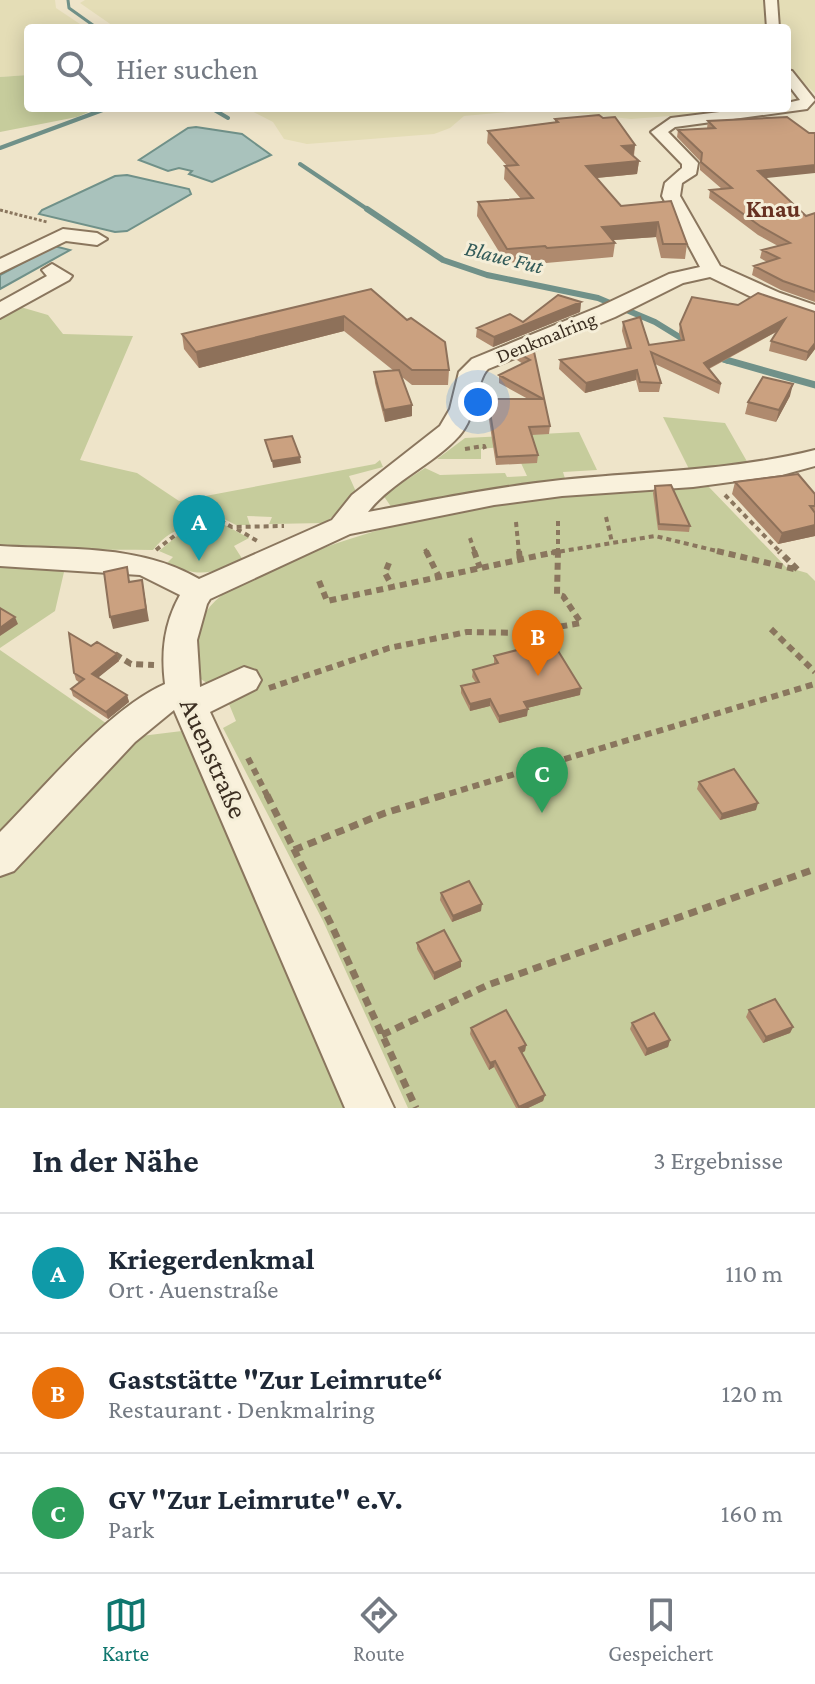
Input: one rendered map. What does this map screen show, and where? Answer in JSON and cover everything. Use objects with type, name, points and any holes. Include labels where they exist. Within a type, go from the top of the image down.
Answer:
[{"type":"street","points":[[771,0],[773,24]]},
{"type":"street","points":[[791,79],[811,104],[791,108]]},
{"type":"street","points":[[761,112],[671,123],[659,132],[690,163],[690,170],[671,184],[671,196],[712,270],[772,298],[815,312]]},
{"type":"street","points":[[0,267],[63,235],[97,239]]},
{"type":"street","points":[[0,311],[62,276],[52,270]]},
{"type":"street","name":"Denkmalring","points":[[337,528],[362,501],[450,431],[463,409],[471,372],[480,364],[617,307],[676,278],[712,270]]},
{"type":"street","name":"Denkmalring","points":[[198,592],[337,528],[507,495],[708,477],[782,467],[815,458]]},
{"type":"street","points":[[0,556],[143,565],[166,573],[198,592]]},
{"type":"street","name":"Auenstraße","points":[[198,592],[186,611],[179,631],[205,686],[370,1108]]},
{"type":"street","points":[[0,859],[122,732],[154,704],[205,686]]},
{"type":"path","points":[[0,210],[46,222],[63,235]]},
{"type":"path","points":[[319,581],[327,601],[556,552],[655,536],[798,570],[708,477]]},
{"type":"path","points":[[606,517],[612,542]]},
{"type":"path","points":[[112,653],[131,664],[240,699],[389,648],[467,632],[544,631],[581,623],[563,596],[557,594],[558,519]]},
{"type":"path","points":[[158,549],[182,530],[221,521],[232,527],[320,525],[337,528]]},
{"type":"path","points":[[516,522],[520,561]]},
{"type":"path","points":[[470,538],[480,568]]},
{"type":"path","points":[[425,549],[439,577]]},
{"type":"path","points":[[389,563],[385,573],[392,586]]},
{"type":"path","points":[[771,629],[815,672]]},
{"type":"path","points":[[544,631],[559,655]]},
{"type":"path","points":[[294,850],[385,813],[815,684]]},
{"type":"path","points":[[243,749],[416,1108]]},
{"type":"path","points":[[382,1035],[488,985],[815,869]]},
{"type":"shaded area","points":[[0,0],[55,0],[56,8],[80,24],[24,24],[24,75],[0,77]]},
{"type":"shaded area","points":[[85,0],[765,0],[767,24],[110,24],[80,3]]},
{"type":"shaded area","points":[[778,0],[815,0],[815,93],[794,75],[791,67],[791,24],[781,24]]},
{"type":"shaded area","points":[[254,112],[507,112],[464,116],[450,128],[434,134],[307,144],[284,139],[273,122]]},
{"type":"shaded area","points":[[567,112],[723,112],[631,119]]},
{"type":"green space","points":[[24,75],[24,112],[89,112],[0,132],[0,77]]},
{"type":"green space","points":[[0,301],[48,315],[63,334],[133,336],[80,460],[137,473],[179,501],[375,464],[380,460],[383,467],[349,476],[357,494],[325,523],[269,524],[272,517],[247,516],[250,525],[236,525],[220,517],[178,530],[153,550],[0,549]]},
{"type":"green space","points":[[663,417],[725,423],[749,465],[691,473]]},
{"type":"green space","points":[[579,432],[597,470],[563,472],[566,482],[394,511],[383,495],[425,468],[440,475],[505,473],[507,477],[527,476],[521,463],[531,444],[481,449],[481,459],[437,459],[465,438]]},
{"type":"green space","points":[[707,485],[786,567],[807,573],[815,581],[815,1108],[408,1108],[323,921],[223,728],[236,721],[222,687],[211,686],[198,677],[196,643],[202,620],[219,597],[245,581],[324,548],[378,531],[431,517],[540,499]]},
{"type":"green space","points":[[221,523],[249,538],[234,546],[243,560],[214,571],[196,572],[167,563],[173,557],[159,551],[182,532]]},
{"type":"green space","points":[[0,566],[68,568],[64,572],[55,611],[0,648]]},
{"type":"green space","points":[[0,650],[113,728],[0,843]]},
{"type":"green space","points":[[182,731],[190,742],[353,1108],[0,1108],[0,874],[133,737]]},
{"type":"water","points":[[188,128],[242,134],[271,155],[212,182],[189,174],[192,171],[179,168],[168,171],[139,160]]},
{"type":"water","points":[[127,175],[189,189],[191,194],[127,231],[115,232],[39,214],[115,176]]},
{"type":"water","points":[[54,246],[70,250],[0,289],[0,275]]},
{"type":"building","points":[[599,115],[603,118],[615,117],[635,145],[622,146],[639,161],[586,166],[621,206],[671,201],[687,244],[663,244],[658,222],[602,227],[615,243],[507,249],[478,202],[533,198],[505,166],[518,165],[488,131]]},
{"type":"building","points":[[787,117],[809,133],[815,133],[815,165],[758,171],[806,216],[815,213],[815,292],[783,281],[754,266],[779,258],[762,250],[790,243],[710,190],[732,188],[701,162],[702,153],[678,130],[715,128],[708,121]]},
{"type":"building","points":[[371,289],[407,320],[411,318],[445,342],[449,370],[412,370],[344,316],[196,352],[182,334]]},
{"type":"building","points":[[758,293],[815,312],[815,343],[808,352],[771,341],[785,319],[704,363],[721,384],[651,352],[661,383],[640,382],[637,370],[586,383],[560,360],[631,348],[623,322],[640,317],[649,345],[684,340],[680,324],[692,297],[738,305]]},
{"type":"building","points":[[558,295],[581,302],[494,337],[477,328],[510,314],[523,322]]},
{"type":"building","points":[[533,347],[550,426],[529,427],[538,455],[497,457],[488,399],[543,399],[499,375],[530,360],[518,353]]},
{"type":"building","points":[[399,370],[412,405],[384,410],[374,372]]},
{"type":"building","points":[[763,377],[793,384],[779,410],[748,402]]},
{"type":"building","points":[[292,436],[300,457],[272,461],[265,440]]},
{"type":"building","points":[[798,474],[815,494],[815,506],[810,506],[815,513],[815,525],[782,533],[735,482]]},
{"type":"building","points":[[671,485],[690,526],[659,524],[655,486]]},
{"type":"building","points":[[127,567],[129,582],[142,580],[146,609],[110,617],[104,572]]},
{"type":"building","points":[[0,608],[15,617],[0,628]]},
{"type":"building","points":[[69,633],[91,646],[97,642],[117,654],[92,674],[127,695],[106,712],[71,689],[84,679],[74,673]]},
{"type":"building","points":[[552,641],[581,688],[524,702],[528,709],[499,716],[490,699],[470,704],[461,686],[479,682],[473,670],[498,663],[494,656]]},
{"type":"building","points":[[734,769],[758,803],[722,814],[699,782]]},
{"type":"building","points":[[469,881],[482,904],[453,916],[441,893]]},
{"type":"building","points":[[444,930],[461,961],[434,973],[417,943]]},
{"type":"building","points":[[775,999],[793,1027],[766,1037],[749,1010]]},
{"type":"building","points":[[506,1010],[526,1045],[519,1048],[545,1095],[519,1107],[495,1061],[490,1063],[471,1028]]},
{"type":"building","points":[[654,1013],[670,1040],[647,1049],[632,1023]]},
{"type":"waterway","points":[[68,0],[69,8],[91,24]]},
{"type":"waterway","points":[[0,148],[97,112]]},
{"type":"waterway","name":"Blaue Fut","points":[[218,112],[228,118]]},
{"type":"waterway","name":"Blaue Fut","points":[[300,164],[370,211]]},
{"type":"waterway","name":"Blaue Fut","points":[[367,209],[443,260],[487,275],[598,298],[655,322],[686,341]]},
{"type":"waterway","name":"Blaue Fut","points":[[716,356],[724,359]]},
{"type":"waterway","name":"Blaue Fut","points":[[724,359],[815,385]]},
{"type":"waterway","name":"Blaue Fut","points":[[724,359],[728,361]]},
{"type":"place","name":"Kriegerdenkmal","points":[[199,561]]},
{"type":"place","name":"Gaststätte \"Zur Leimrute“","points":[[538,676]]},
{"type":"place","name":"GV \"Zur Leimrute\" e.V.","points":[[542,813]]},
{"type":"district","name":"Knau","points":[[773,208]]}]
